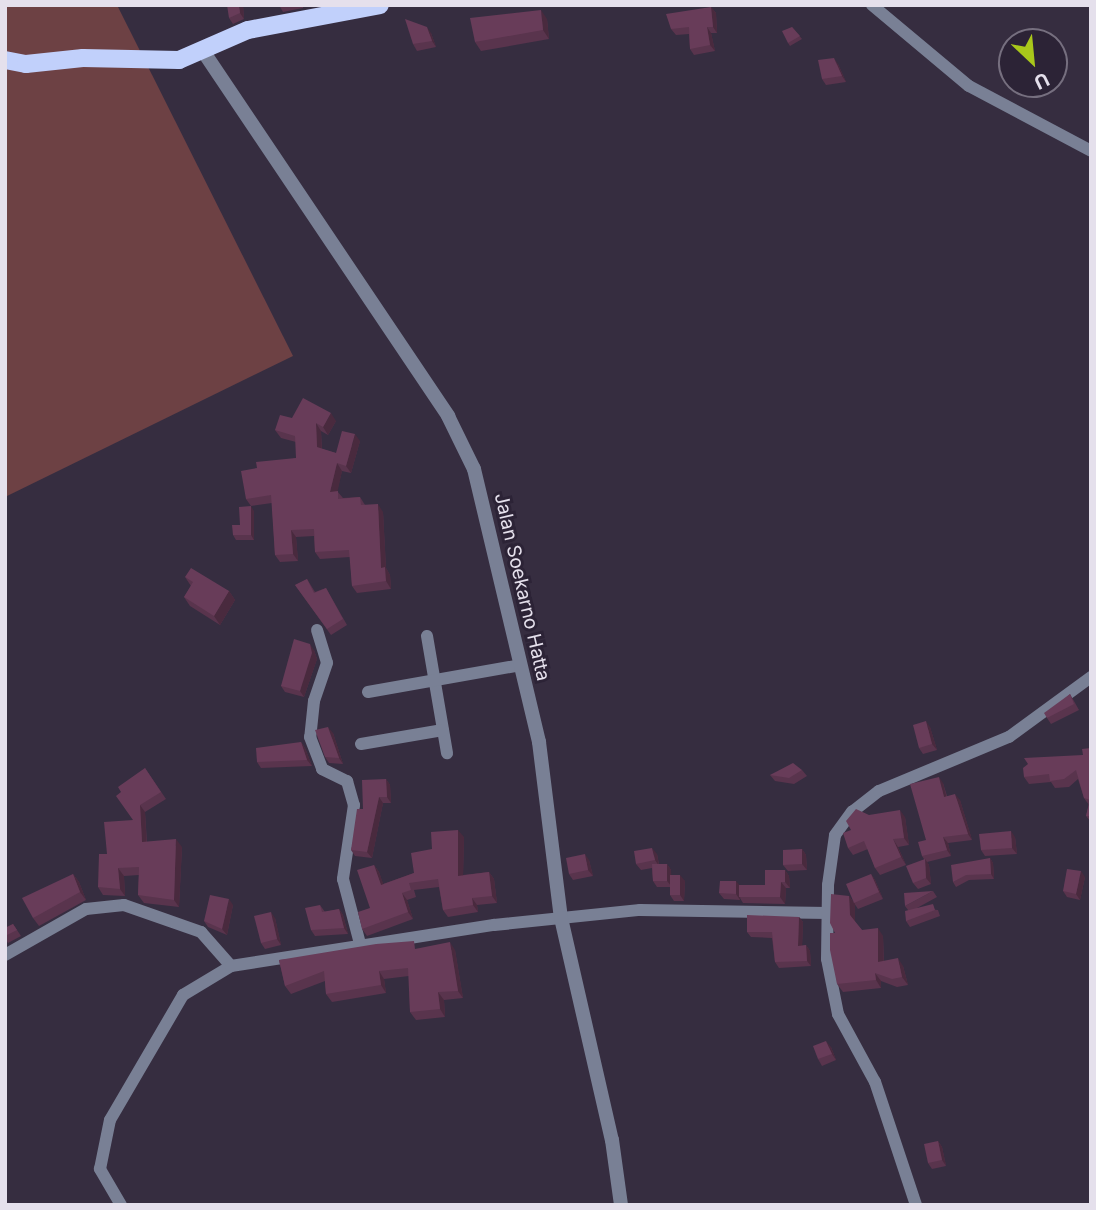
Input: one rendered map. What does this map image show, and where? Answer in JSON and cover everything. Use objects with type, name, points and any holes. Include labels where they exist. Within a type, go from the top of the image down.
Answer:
[{"type":"main road","points":[[5,60],[26,64],[100,58],[163,62],[203,51],[248,30],[380,5]]},
{"type":"street","points":[[872,5],[969,86],[1091,151]]},
{"type":"street","name":"Jalan Soekarno Hatta","points":[[203,51],[448,416],[474,469],[539,742],[561,918],[612,1140],[621,1205]]},
{"type":"street","points":[[317,630],[327,663],[314,701],[310,737],[322,769],[347,780],[354,805],[343,879],[360,944]]},
{"type":"street","points":[[427,635],[447,753]]},
{"type":"street","points":[[368,692],[521,665]]},
{"type":"street","points":[[916,1205],[875,1082],[838,1014],[827,959],[835,835],[852,812],[879,791],[1009,737],[1091,677]]},
{"type":"street","points":[[361,744],[443,730]]},
{"type":"street","points":[[5,955],[86,909],[124,905],[201,932],[231,966]]},
{"type":"street","points":[[121,1205],[100,1170],[110,1120],[183,995],[231,966],[360,944],[640,910],[828,913]]},
{"type":"shaded area","points":[[5,5],[117,5],[293,356],[5,497]]},
{"type":"building","points":[[227,5],[239,5],[240,13],[229,18]]},
{"type":"building","points":[[711,7],[713,27],[707,27],[710,45],[690,49],[689,27],[671,29],[666,14]]},
{"type":"building","points":[[541,10],[543,30],[475,42],[470,18]]},
{"type":"building","points":[[405,19],[427,27],[432,41],[413,44]]},
{"type":"building","points":[[792,27],[800,36],[788,43],[782,31]]},
{"type":"building","points":[[834,58],[842,76],[822,79],[818,60]]},
{"type":"building","points":[[303,398],[331,413],[323,427],[316,423],[317,447],[336,453],[342,431],[355,434],[346,466],[337,463],[330,492],[338,491],[338,499],[360,497],[361,505],[378,504],[381,568],[385,567],[386,581],[352,586],[349,550],[315,552],[314,529],[291,530],[293,554],[275,555],[271,495],[246,499],[241,471],[257,468],[256,462],[296,458],[295,436],[275,430],[280,415],[292,418]]},
{"type":"building","points":[[251,506],[251,535],[233,535],[232,525],[240,525],[239,507]]},
{"type":"building","points":[[191,568],[229,591],[214,616],[184,597],[193,582],[185,577]]},
{"type":"building","points":[[307,579],[314,593],[326,588],[343,619],[327,629],[295,585]]},
{"type":"building","points":[[294,639],[310,644],[312,653],[300,691],[281,686]]},
{"type":"building","points":[[1070,694],[1074,704],[1047,718],[1044,713]]},
{"type":"building","points":[[926,721],[932,744],[919,748],[913,725]]},
{"type":"building","points":[[328,727],[339,758],[325,757],[315,730]]},
{"type":"building","points":[[301,742],[307,760],[257,762],[256,748]]},
{"type":"building","points":[[1091,748],[1091,800],[1084,798],[1076,770],[1064,779],[1050,781],[1049,774],[1024,777],[1023,768],[1028,764],[1024,758],[1083,755],[1082,749]]},
{"type":"building","points":[[793,763],[802,770],[789,778],[770,775]]},
{"type":"building","points":[[145,768],[161,792],[140,805],[142,842],[176,839],[174,900],[138,895],[139,867],[118,868],[120,889],[98,887],[99,854],[107,854],[104,822],[133,820],[116,796],[121,792],[118,787]]},
{"type":"building","points":[[939,777],[944,797],[955,794],[968,834],[943,837],[947,850],[922,856],[918,842],[926,840],[910,784]]},
{"type":"building","points":[[386,779],[387,797],[379,797],[367,852],[351,850],[357,809],[363,809],[362,780]]},
{"type":"building","points":[[1089,803],[1091,816],[1086,816]]},
{"type":"building","points":[[856,809],[869,815],[900,810],[904,838],[893,839],[901,857],[875,868],[864,841],[848,848],[843,833],[851,830],[846,821]]},
{"type":"building","points":[[458,830],[458,876],[489,872],[492,896],[472,898],[473,905],[443,910],[438,879],[409,883],[411,890],[402,893],[408,912],[362,929],[358,912],[370,908],[357,870],[374,865],[381,885],[414,873],[411,853],[432,849],[431,832]]},
{"type":"building","points":[[1011,831],[1012,848],[981,850],[979,834]]},
{"type":"building","points":[[652,848],[655,860],[636,864],[634,851]]},
{"type":"building","points":[[802,849],[802,864],[783,865],[783,850]]},
{"type":"building","points":[[585,854],[588,870],[569,874],[566,858]]},
{"type":"building","points":[[990,858],[991,874],[966,875],[953,882],[951,865]]},
{"type":"building","points":[[925,859],[926,878],[913,883],[906,866]]},
{"type":"building","points":[[652,864],[667,864],[667,881],[653,881]]},
{"type":"building","points":[[1067,869],[1081,871],[1076,894],[1063,891]]},
{"type":"building","points":[[765,870],[785,870],[785,882],[781,882],[780,897],[739,897],[739,885],[765,885]]},
{"type":"building","points":[[73,874],[80,892],[33,918],[22,898]]},
{"type":"building","points":[[871,874],[879,892],[854,903],[846,884]]},
{"type":"building","points":[[670,875],[680,875],[680,895],[670,895]]},
{"type":"building","points":[[720,881],[736,881],[736,894],[719,893]]},
{"type":"building","points":[[933,891],[905,906],[904,893]]},
{"type":"building","points":[[831,894],[849,896],[850,915],[862,930],[878,928],[878,962],[898,958],[902,977],[892,979],[875,973],[876,980],[837,984],[830,950],[830,933],[835,933],[830,923]]},
{"type":"building","points":[[210,895],[229,899],[222,929],[204,921]]},
{"type":"building","points":[[933,904],[935,910],[906,921],[905,911]]},
{"type":"building","points":[[320,905],[322,912],[339,909],[344,928],[311,930],[305,908]]},
{"type":"building","points":[[271,912],[277,939],[261,943],[254,916]]},
{"type":"building","points":[[747,915],[799,917],[798,946],[806,945],[807,961],[775,962],[772,932],[747,932]]},
{"type":"building","points":[[13,924],[17,930],[5,936],[5,928]]},
{"type":"building","points":[[414,941],[415,949],[450,942],[458,991],[438,992],[440,1009],[410,1012],[408,968],[379,971],[381,985],[326,994],[324,971],[285,986],[279,960],[376,944]]},
{"type":"building","points":[[826,1041],[832,1054],[818,1059],[813,1046]]},
{"type":"building","points":[[938,1141],[942,1160],[928,1163],[924,1144]]}]
